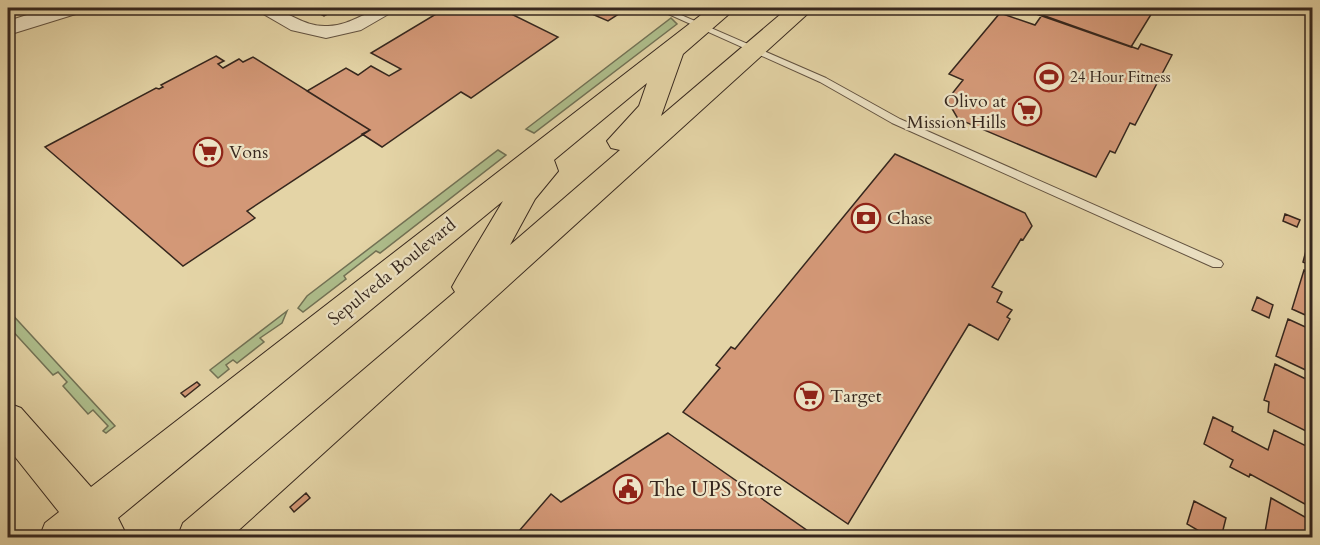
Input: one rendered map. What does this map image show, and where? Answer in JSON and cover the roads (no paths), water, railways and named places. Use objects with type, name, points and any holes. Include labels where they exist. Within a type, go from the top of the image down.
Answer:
[{"type":"main road","name":"Sepulveda Boulevard","points":[[83,532],[540,154],[724,8]]},
{"type":"main road","points":[[754,49],[749,42],[750,34],[770,16],[774,8]]},
{"type":"main road","points":[[198,537],[802,8]]},
{"type":"main road","points":[[654,136],[682,61],[706,38],[701,26]]},
{"type":"main road","points":[[597,186],[606,156],[651,110],[672,49]]},
{"type":"main road","points":[[454,312],[524,192],[543,171],[540,154]]},
{"type":"main road","points":[[8,420],[83,532]]},
{"type":"street","points":[[8,28],[70,8]]},
{"type":"street","points":[[262,8],[300,29],[319,33],[342,31],[359,25],[390,8]]},
{"type":"lane","points":[[659,8],[823,80],[896,121],[1217,264]]},
{"type":"place","name":"24 Hour Fitness","points":[[1049,77]]},
{"type":"place","name":"Olivo at Mission Hills","points":[[1027,111]]},
{"type":"place","name":"Vons","points":[[208,152]]},
{"type":"place","name":"Chase","points":[[866,218]]},
{"type":"place","name":"Target","points":[[809,396]]},
{"type":"place","name":"The UPS Store","points":[[628,489]]}]
